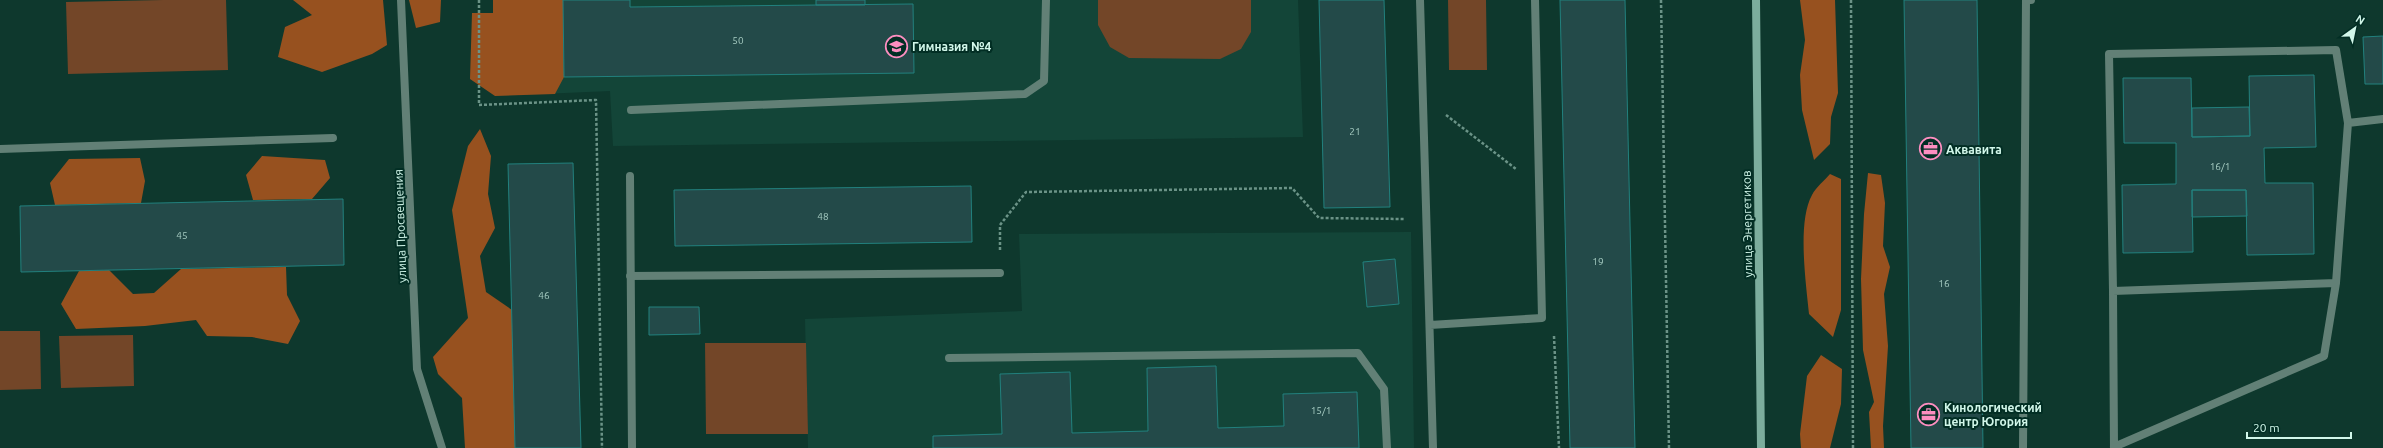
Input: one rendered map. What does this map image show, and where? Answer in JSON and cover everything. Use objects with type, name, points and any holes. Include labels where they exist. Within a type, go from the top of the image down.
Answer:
[{"type":"main road","name":"улица Энергетиков","points":[[1756,0],[1762,448]]},
{"type":"street","name":"улица Просвещения","points":[[401,0],[417,369],[442,448]]},
{"type":"street","points":[[631,110],[1025,94],[1044,81],[1046,0]]},
{"type":"street","points":[[1420,0],[1433,448]]},
{"type":"street","points":[[1430,325],[1542,318],[1535,0]]},
{"type":"street","points":[[2023,448],[2026,0],[2031,0]]},
{"type":"street","points":[[2336,50],[2348,123],[2336,283],[2324,356],[2114,448],[2109,54],[2336,50]]},
{"type":"street","points":[[2348,123],[2383,119]]},
{"type":"street","points":[[0,149],[333,138]]},
{"type":"street","points":[[630,176],[632,448]]},
{"type":"street","points":[[630,276],[1000,273]]},
{"type":"street","points":[[2113,291],[2336,283]]},
{"type":"street","points":[[949,358],[1358,353],[1384,389],[1388,448]]},
{"type":"path","points":[[479,0],[479,105],[596,100],[602,448]]},
{"type":"path","points":[[1661,0],[1669,448]]},
{"type":"path","points":[[1851,0],[1853,448]]},
{"type":"path","points":[[1423,98],[1539,187]]},
{"type":"path","points":[[1000,273],[1000,225],[1026,192],[1292,188],[1319,218],[1427,220]]},
{"type":"shaded area","points":[[226,0],[228,70],[68,74],[66,2]]},
{"type":"shaded area","points":[[293,0],[383,0],[387,45],[372,54],[322,72],[278,57],[285,27],[312,15]]},
{"type":"shaded area","points":[[409,0],[441,0],[440,22],[416,28]]},
{"type":"shaded area","points":[[493,0],[563,0],[564,77],[555,94],[495,96],[470,79],[472,13],[493,13]]},
{"type":"shaded area","name":"Гимназия №4","points":[[494,0],[1298,0],[1303,137],[613,146],[610,91],[495,96]]},
{"type":"shaded area","points":[[1098,0],[1251,0],[1251,32],[1241,49],[1220,59],[1129,58],[1110,47],[1098,25]]},
{"type":"shaded area","points":[[1448,0],[1486,0],[1487,70],[1449,70]]},
{"type":"shaded area","points":[[1800,0],[1835,0],[1838,93],[1831,117],[1830,144],[1814,160],[1802,110],[1800,75],[1805,40]]},
{"type":"shaded area","points":[[480,129],[491,156],[488,194],[495,228],[480,256],[486,292],[512,310],[515,448],[465,448],[462,398],[438,374],[433,357],[468,318],[452,210],[468,146]]},
{"type":"shaded area","points":[[262,156],[325,160],[330,178],[312,199],[253,200],[246,175]]},
{"type":"shaded area","points":[[140,158],[145,181],[141,203],[55,205],[50,183],[69,159]]},
{"type":"shaded area","points":[[1868,173],[1881,175],[1885,203],[1883,246],[1890,267],[1884,294],[1888,346],[1883,426],[1884,448],[1871,448],[1869,412],[1874,402],[1863,350],[1861,279],[1864,214]]},
{"type":"shaded area","points":[[1830,174],[1841,179],[1841,310],[1833,337],[1809,314],[1804,253],[1807,207],[1818,186]]},
{"type":"shaded area","points":[[1411,232],[1414,448],[808,448],[805,319],[1022,311],[1019,234]]},
{"type":"shaded area","points":[[286,267],[287,295],[300,321],[288,344],[252,337],[207,336],[196,320],[145,326],[76,329],[61,304],[79,271],[109,270],[133,294],[154,293],[181,269]]},
{"type":"shaded area","points":[[0,331],[40,331],[41,389],[0,390]]},
{"type":"shaded area","points":[[133,335],[134,386],[61,388],[59,336]]},
{"type":"shaded area","points":[[705,343],[806,343],[808,434],[706,434]]},
{"type":"shaded area","points":[[1821,355],[1842,369],[1841,404],[1830,448],[1801,448],[1800,434],[1807,376]]},
{"type":"building","points":[[563,0],[630,0],[630,7],[913,4],[914,73],[564,77]]},
{"type":"building","points":[[816,0],[865,0],[865,5],[816,5]]},
{"type":"building","points":[[1319,0],[1384,0],[1390,207],[1324,208]]},
{"type":"building","points":[[1560,0],[1625,0],[1635,448],[1570,448]]},
{"type":"building","points":[[1904,0],[1977,0],[1983,448],[1911,448]]},
{"type":"building","points":[[2383,36],[2383,84],[2365,84],[2363,37]]},
{"type":"building","points":[[2314,75],[2316,147],[2264,148],[2265,183],[2313,183],[2314,254],[2247,255],[2246,190],[2192,190],[2193,252],[2123,253],[2122,185],[2176,184],[2176,143],[2124,143],[2123,78],[2191,78],[2192,137],[2250,136],[2249,76]]},
{"type":"building","points":[[2249,107],[2250,136],[2192,137],[2192,108]]},
{"type":"building","points":[[573,163],[581,448],[515,448],[508,164]]},
{"type":"building","points":[[971,186],[972,242],[675,246],[674,190]]},
{"type":"building","points":[[2192,190],[2246,190],[2247,216],[2192,217]]},
{"type":"building","points":[[343,199],[344,265],[21,272],[20,206]]},
{"type":"building","points":[[1395,259],[1399,304],[1367,307],[1363,262]]},
{"type":"building","points":[[649,307],[699,307],[700,334],[649,335]]},
{"type":"building","points":[[1216,366],[1218,428],[1284,426],[1283,394],[1357,392],[1359,448],[933,448],[933,436],[1002,434],[1000,374],[1070,372],[1072,433],[1148,431],[1147,368]]},
{"type":"place","name":"Гимназия №4","points":[[897,46]]},
{"type":"place","name":"Аквавита","points":[[1931,149]]},
{"type":"place","name":"Кинологический центр Югория","points":[[1928,414]]}]
